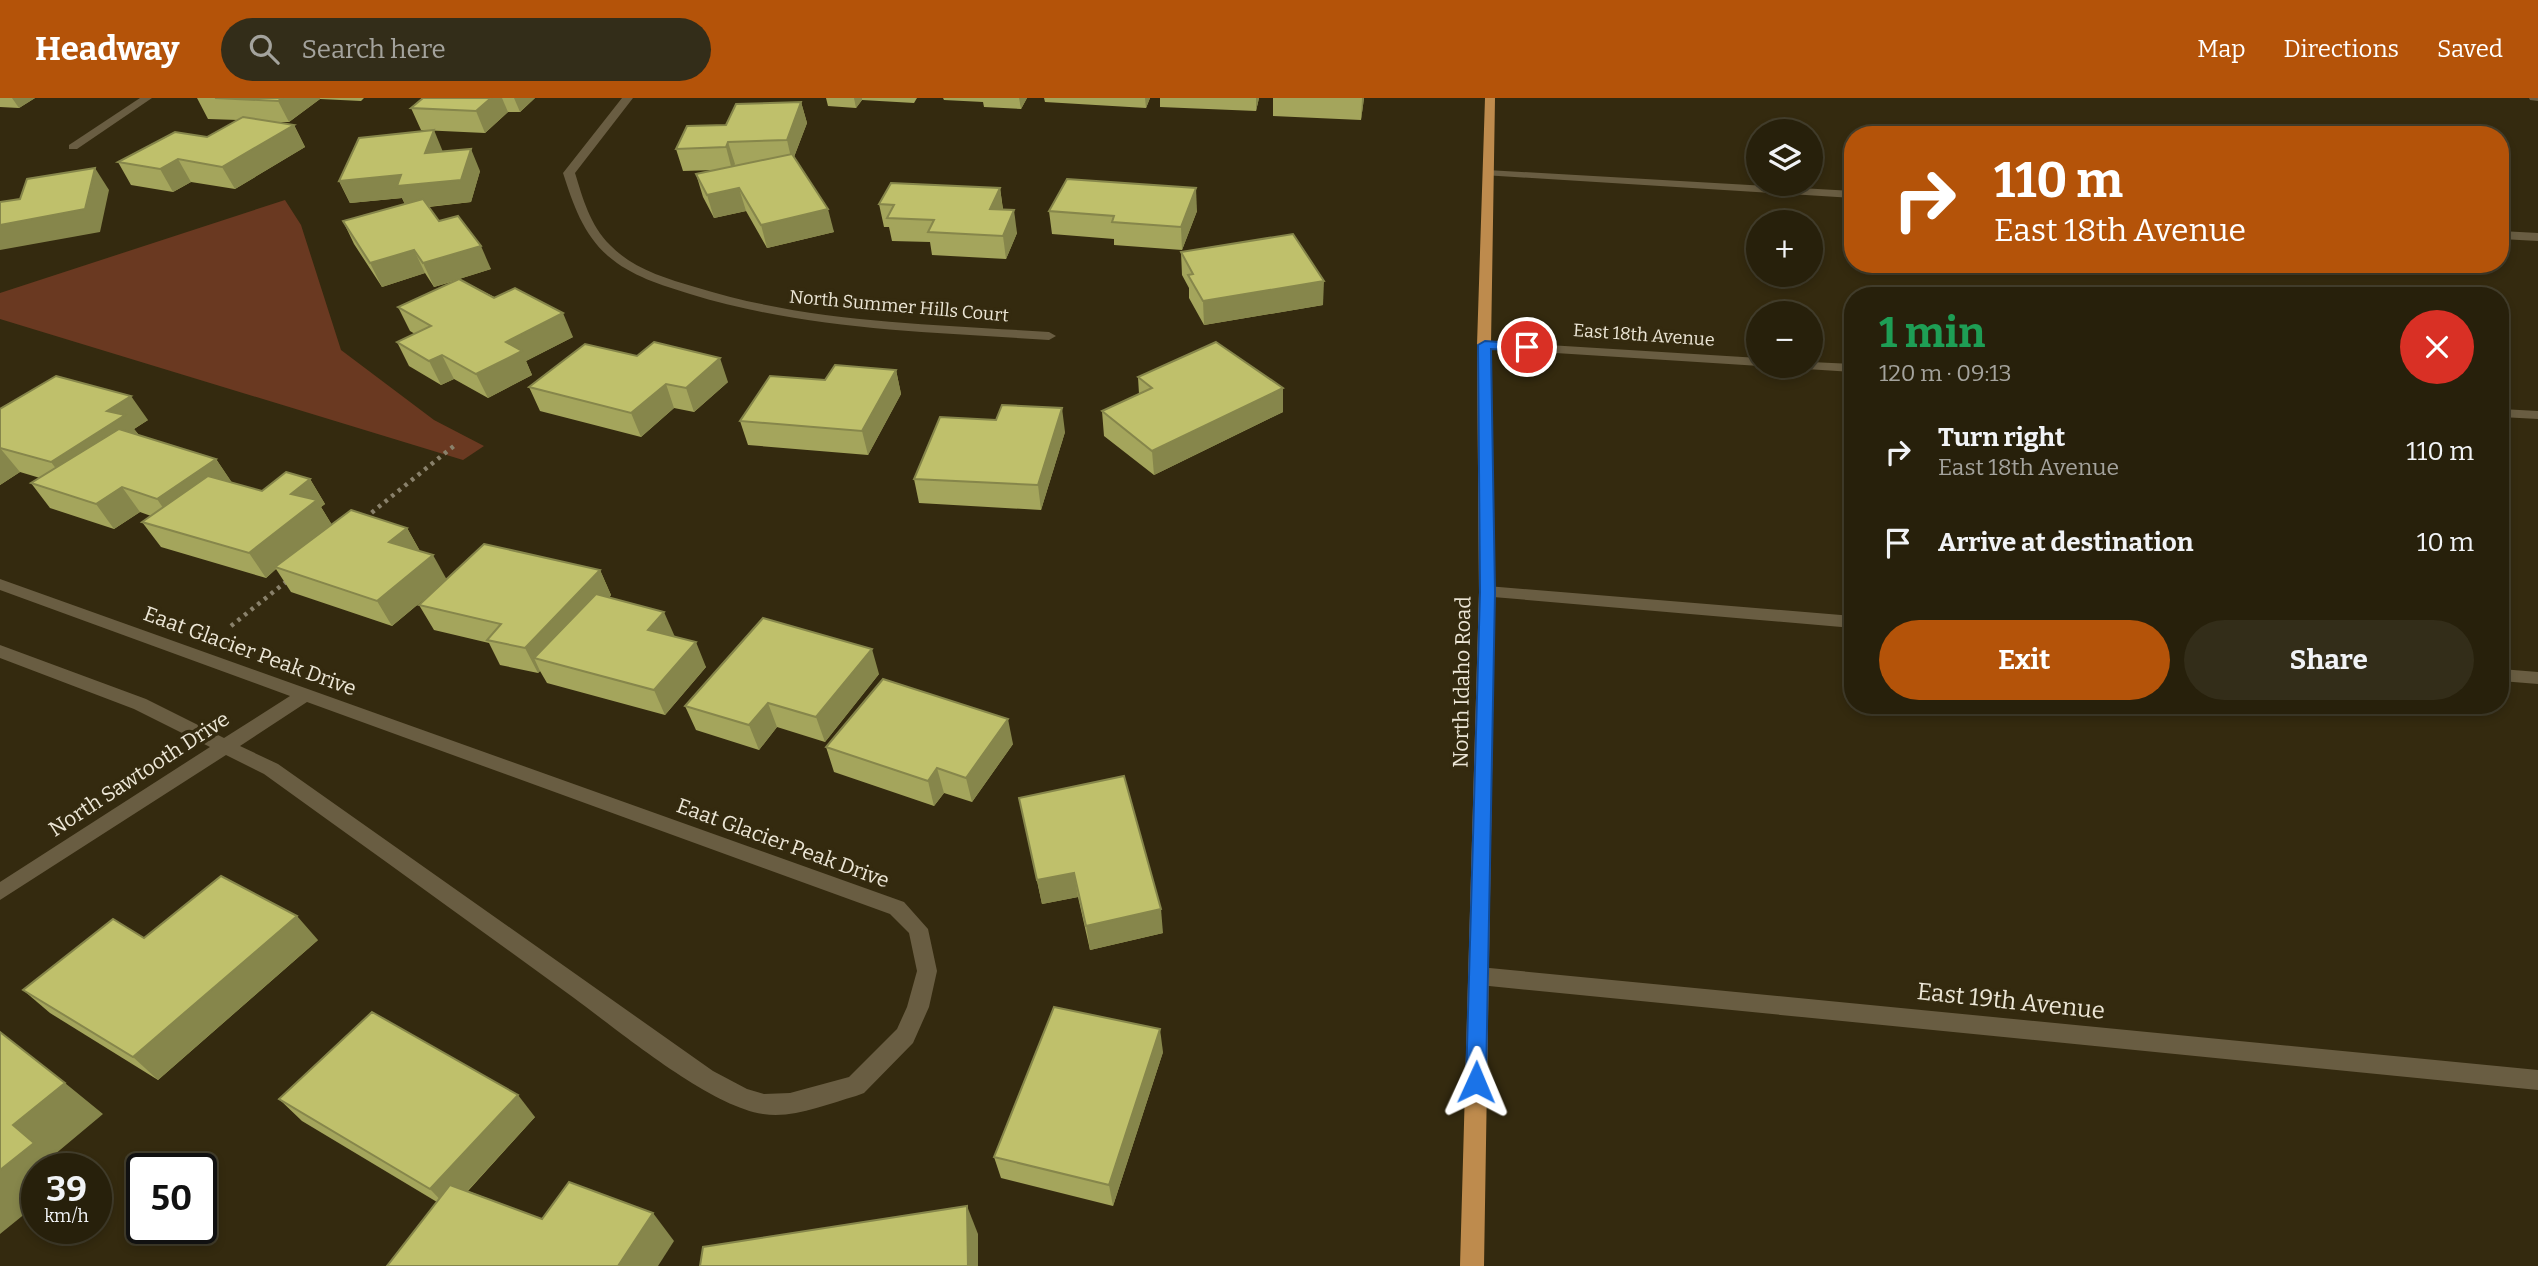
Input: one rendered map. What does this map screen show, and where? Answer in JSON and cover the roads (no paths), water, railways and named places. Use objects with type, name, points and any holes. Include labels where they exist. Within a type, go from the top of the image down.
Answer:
[{"type":"main road","name":"North Idaho Road","points":[[1472,1266],[1487,592],[1485,345],[1490,98]]},
{"type":"street","points":[[73,147],[147,98]]},
{"type":"street","name":"North Summer Hills Court","points":[[628,98],[569,173],[584,222],[607,249],[640,273],[707,297],[790,317],[1049,336]]},
{"type":"street","points":[[1487,173],[1844,194]]},
{"type":"street","points":[[2509,235],[2538,237]]},
{"type":"street","name":"East 18th Avenue","points":[[1485,345],[1746,361]]},
{"type":"street","points":[[1823,367],[1844,368]]},
{"type":"street","points":[[2509,413],[2538,415]]},
{"type":"street","name":"Eaat Glacier Peak Drive","points":[[0,584],[897,908],[918,929],[927,971],[918,1007],[905,1036],[856,1086],[790,1104],[764,1104],[741,1098],[705,1079],[639,1033],[271,769],[140,704],[0,651]]},
{"type":"street","points":[[1487,592],[1844,621]]},
{"type":"street","points":[[2509,676],[2538,678]]},
{"type":"street","name":"North Sawtooth Drive","points":[[0,892],[303,695]]},
{"type":"street","name":"East 19th Avenue","points":[[1479,976],[2538,1080]]}]
